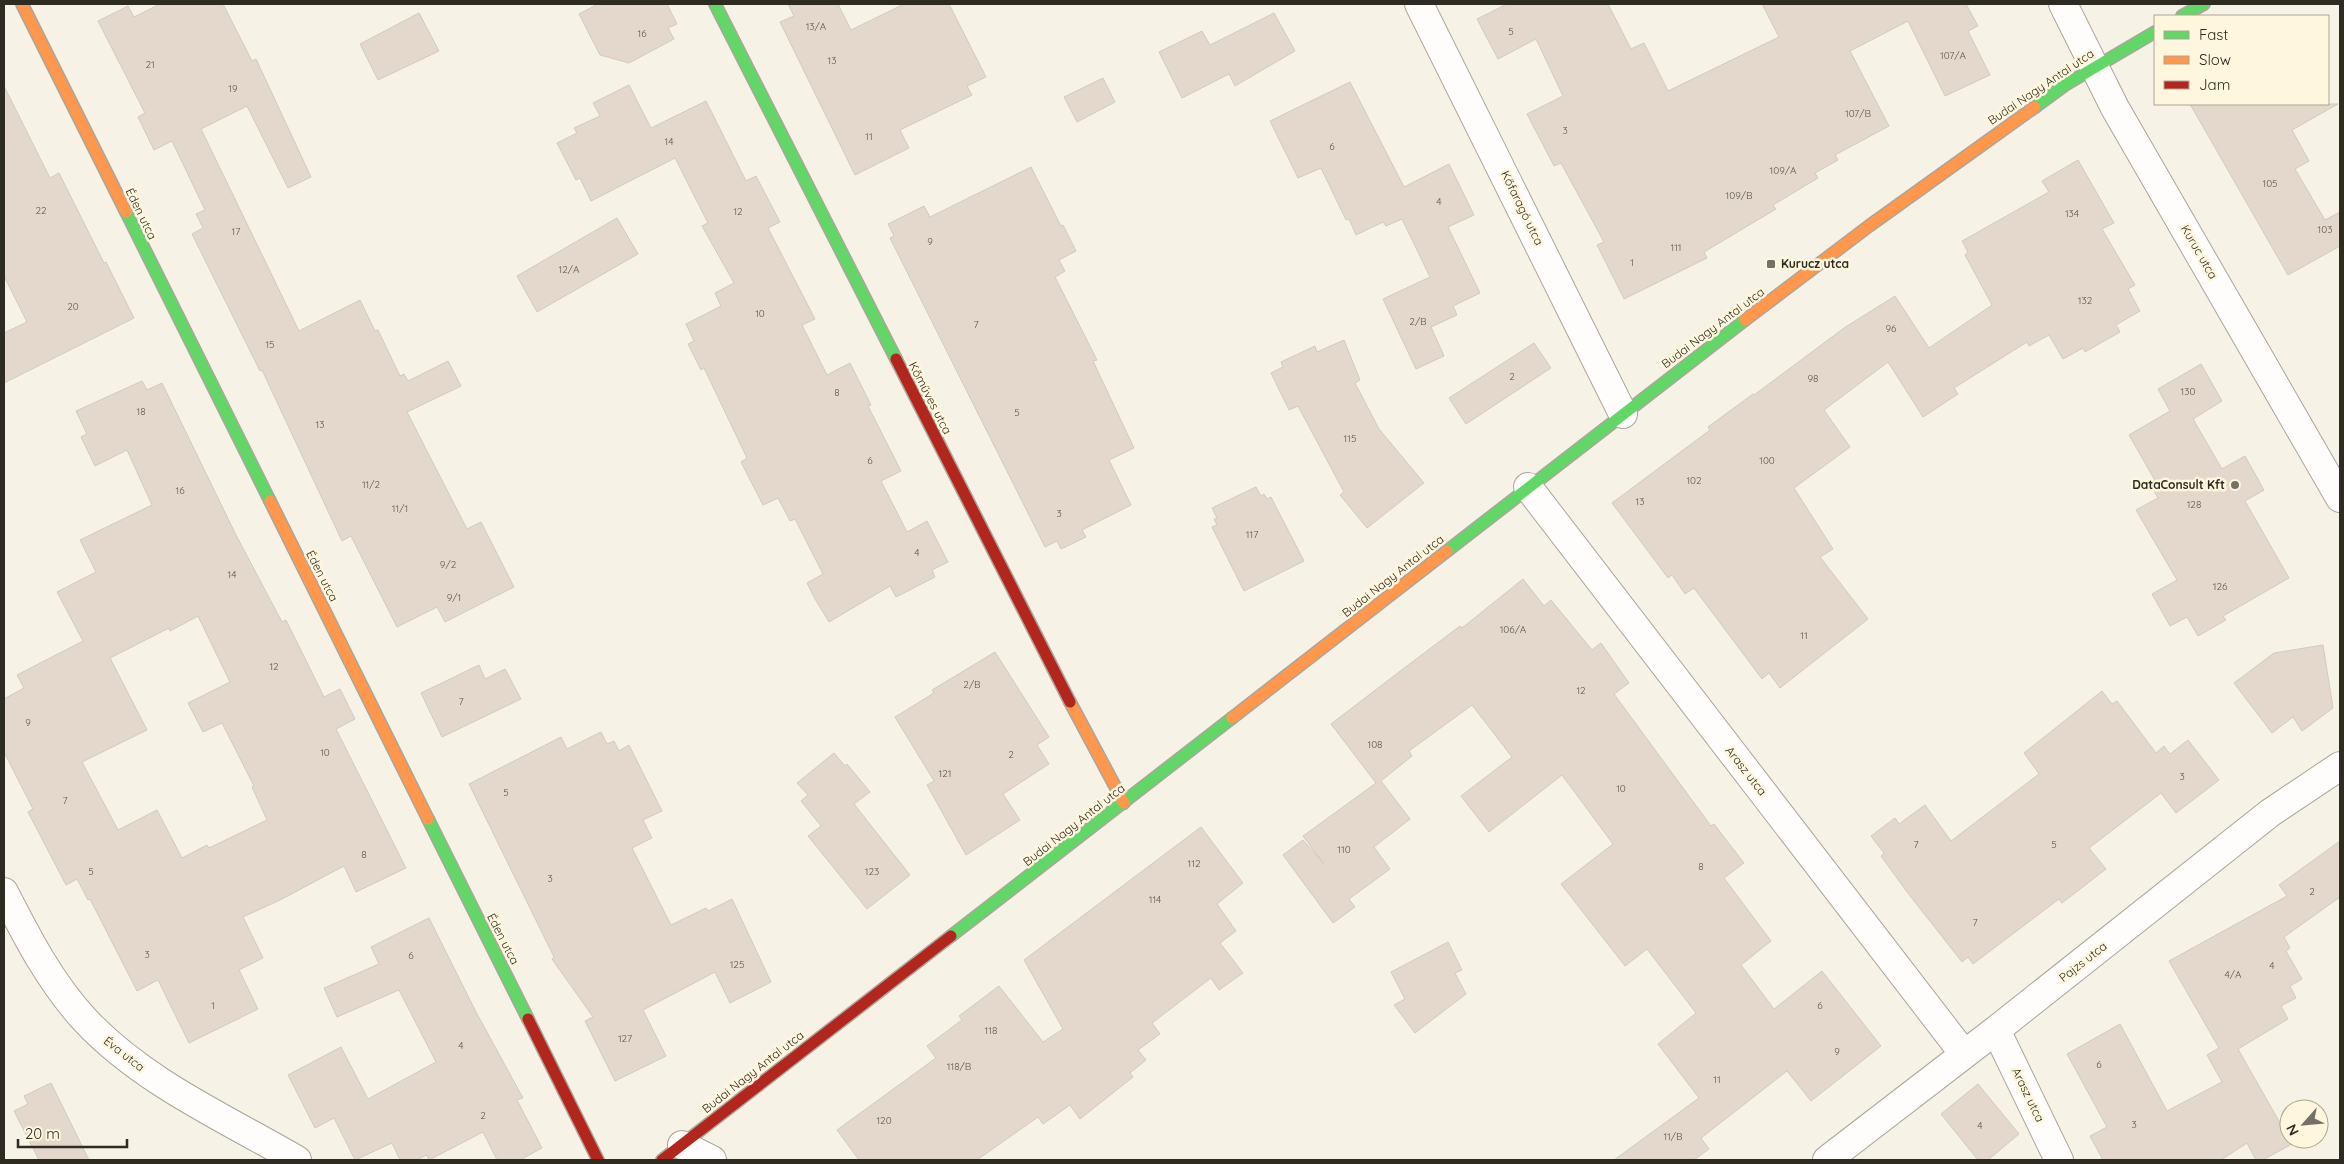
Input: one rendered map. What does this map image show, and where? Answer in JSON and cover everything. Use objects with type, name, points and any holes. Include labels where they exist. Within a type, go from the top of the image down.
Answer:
[{"type":"street","name":"Éden utca","points":[[22,4],[598,1160]]},
{"type":"street","name":"Kőműves utca","points":[[715,4],[1049,662],[1124,803]]},
{"type":"street","name":"Kőfaragó utca","points":[[1419,4],[1623,414]]},
{"type":"street","name":"Kuruc utca","points":[[2063,4],[2119,115],[2340,498]]},
{"type":"street","points":[[2184,15],[2204,4]]},
{"type":"street","name":"Budai Nagy Antal utca","points":[[672,1153],[1623,414],[1914,193],[2022,114],[2094,67],[2154,33]]},
{"type":"street","name":"Arasz utca","points":[[1528,488],[1964,1054]]},
{"type":"street","name":"Pajzs utca","points":[[1827,1160],[1996,1030],[2270,813],[2340,766]]},
{"type":"street","name":"Éva utca","points":[[4,892],[23,930],[54,982],[74,1008],[101,1036],[151,1075],[297,1160]]},
{"type":"street","name":"Arasz utca","points":[[1996,1030],[2059,1160]]},
{"type":"street","points":[[672,1153],[712,1160]]},
{"type":"building","points":[[160,4],[223,4],[252,61],[256,59],[311,177],[288,188],[247,106],[201,129],[299,331],[360,300],[375,331],[378,330],[400,376],[404,374],[408,381],[448,361],[461,386],[407,412],[467,529],[481,522],[514,587],[445,622],[437,607],[397,627],[351,536],[342,541],[262,370],[260,371],[192,234],[203,228],[196,214],[205,210],[172,141],[154,150],[138,117],[145,113],[98,21],[128,6],[134,17]]},
{"type":"building","points":[[598,4],[667,4],[677,24],[668,28],[674,39],[629,63],[600,55],[579,14]]},
{"type":"building","points":[[788,4],[838,4],[851,30],[904,4],[949,4],[986,77],[967,86],[972,95],[900,130],[909,148],[855,175],[780,22],[794,16]]},
{"type":"building","points":[[1507,4],[1608,4],[1631,49],[1644,43],[1668,91],[1779,37],[1762,4],[1966,4],[1978,26],[1968,31],[1990,75],[1945,96],[1908,21],[1850,51],[1889,126],[1835,155],[1838,160],[1815,173],[1818,178],[1773,205],[1776,209],[1704,252],[1707,258],[1624,299],[1597,245],[1604,242],[1561,163],[1554,166],[1527,114],[1563,96],[1536,39],[1498,59],[1477,19]]},
{"type":"building","points":[[419,13],[439,51],[378,80],[360,44]]},
{"type":"building","points":[[1274,13],[1295,51],[1235,86],[1229,74],[1182,98],[1159,52],[1202,31],[1210,45]]},
{"type":"building","points":[[1103,78],[1115,102],[1077,122],[1064,97]]},
{"type":"building","points":[[1350,82],[1404,187],[1449,164],[1474,215],[1448,227],[1480,293],[1453,306],[1457,315],[1431,327],[1444,356],[1416,369],[1383,299],[1430,277],[1402,219],[1386,226],[1383,222],[1356,235],[1349,219],[1346,220],[1321,168],[1298,178],[1270,121]]},
{"type":"building","points":[[629,85],[651,128],[706,101],[746,181],[756,176],[780,222],[768,228],[815,319],[802,325],[827,375],[850,363],[871,405],[868,406],[901,471],[881,481],[907,532],[927,521],[948,562],[932,570],[935,577],[896,597],[890,586],[829,622],[807,583],[823,574],[795,519],[790,521],[778,498],[763,505],[741,462],[747,458],[704,368],[701,370],[688,344],[694,341],[686,324],[721,306],[715,293],[734,283],[702,226],[708,223],[675,158],[591,201],[580,178],[576,180],[557,143],[577,133],[574,128],[600,116],[593,103]]},
{"type":"building","points":[[4,86],[50,178],[59,173],[134,318],[4,383],[4,333],[27,322],[4,276]]},
{"type":"building","points":[[2338,104],[2292,130],[2309,161],[2295,169],[2325,220],[2340,212],[2340,246],[2288,275],[2191,105]]},
{"type":"building","points":[[2078,160],[2114,223],[2102,229],[2135,285],[2128,289],[2140,311],[2116,325],[2120,332],[2085,352],[2083,348],[2063,359],[2049,335],[2029,346],[2027,342],[1954,388],[1958,394],[1923,417],[1888,362],[1824,410],[1850,447],[1794,488],[1833,549],[1820,557],[1868,619],[1780,688],[1769,673],[1762,679],[1694,588],[1685,594],[1672,575],[1668,578],[1612,503],[1710,430],[1708,427],[1753,394],[1844,328],[1895,296],[1929,348],[1992,305],[1965,255],[1968,252],[1962,241],[2049,192],[2042,181]]},
{"type":"building","points":[[1031,167],[1076,251],[1059,260],[1065,271],[1055,277],[1097,360],[1093,361],[1134,448],[1109,460],[1131,505],[1082,530],[1086,537],[1061,549],[1057,541],[1045,547],[890,238],[894,236],[888,224],[924,206],[930,217]]},
{"type":"building","points":[[617,218],[638,254],[537,312],[517,276]]},
{"type":"building","points":[[1344,340],[1360,380],[1355,383],[1379,429],[1424,483],[1367,528],[1340,495],[1344,492],[1298,406],[1289,410],[1271,373],[1283,367],[1281,362],[1315,346],[1317,352]]},
{"type":"building","points":[[1534,343],[1551,368],[1466,424],[1449,398]]},
{"type":"building","points":[[2201,364],[2222,401],[2193,419],[2222,469],[2245,456],[2264,490],[2245,501],[2289,578],[2223,616],[2226,620],[2198,636],[2187,617],[2170,626],[2152,594],[2177,580],[2136,510],[2158,498],[2152,487],[2157,484],[2129,435],[2170,411],[2158,389]]},
{"type":"building","points":[[142,381],[147,390],[162,383],[236,535],[282,622],[286,620],[324,697],[340,689],[355,719],[336,729],[406,868],[356,892],[344,866],[282,899],[243,917],[263,958],[239,970],[258,1009],[189,1043],[158,980],[137,991],[90,899],[88,900],[77,879],[66,885],[28,812],[33,809],[4,752],[4,699],[24,688],[17,675],[83,641],[57,592],[96,572],[80,540],[152,505],[127,450],[95,466],[81,437],[87,434],[76,411]],"holes":[[[198,616],[230,682],[188,703],[203,732],[222,723],[254,786],[252,787],[267,820],[209,848],[207,845],[182,858],[157,810],[118,830],[82,762],[147,730],[110,658],[169,628],[170,631]]]},
{"type":"building","points":[[1256,487],[1261,496],[1264,494],[1267,499],[1271,497],[1304,561],[1244,591],[1212,527],[1217,525],[1214,519],[1217,518],[1212,508]]},
{"type":"building","points":[[1523,579],[1544,606],[1551,600],[1592,650],[1601,643],[1629,683],[1614,694],[1711,826],[1714,824],[1744,863],[1724,878],[1771,941],[1741,965],[1774,1009],[1822,971],[1881,1046],[1811,1101],[1787,1071],[1701,1138],[1709,1149],[1694,1160],[1614,1160],[1699,1098],[1658,1044],[1696,1013],[1647,949],[1625,966],[1561,884],[1613,844],[1562,775],[1489,832],[1461,796],[1512,757],[1472,705],[1409,751],[1412,756],[1381,781],[1410,819],[1374,847],[1390,869],[1349,899],[1355,907],[1333,923],[1283,855],[1303,840],[1324,864],[1303,836],[1376,783],[1331,724],[1460,626],[1462,628]]},
{"type":"building","points":[[2323,645],[2333,708],[2302,731],[2293,717],[2272,733],[2234,683],[2274,653]]},
{"type":"building","points":[[995,652],[1049,737],[1037,745],[1049,764],[1003,794],[1020,820],[966,855],[927,785],[934,781],[895,717],[934,693],[932,690]]},
{"type":"building","points":[[479,665],[485,679],[505,669],[521,699],[442,737],[421,693]]},
{"type":"building","points":[[2102,691],[2112,704],[2117,701],[2156,753],[2164,746],[2170,754],[2188,740],[2219,780],[2176,813],[2161,793],[2089,848],[2106,869],[2062,903],[2059,899],[1973,964],[1968,957],[1962,962],[1881,856],[1884,853],[1871,836],[1895,818],[1899,824],[1925,805],[1951,841],[2039,774],[2024,753]]},
{"type":"building","points":[[601,732],[607,744],[614,741],[619,751],[629,745],[662,811],[643,820],[652,838],[632,848],[671,925],[706,908],[708,911],[732,899],[771,982],[730,1003],[715,972],[643,1010],[666,1056],[615,1081],[585,1021],[593,1017],[552,959],[554,957],[469,784],[561,737],[567,749]]},
{"type":"building","points":[[834,753],[845,766],[847,764],[870,792],[854,804],[910,875],[867,909],[808,836],[821,826],[801,801],[808,795],[797,783]]},
{"type":"building","points":[[1201,827],[1243,883],[1217,904],[1236,931],[1220,943],[1243,973],[1219,990],[1211,978],[1152,1023],[1160,1034],[1138,1050],[1146,1060],[1130,1073],[1133,1077],[1080,1119],[1070,1105],[1043,1124],[1038,1117],[977,1160],[859,1160],[837,1130],[936,1058],[927,1046],[962,1020],[959,1016],[999,986],[1043,1042],[1063,1029],[1024,960]]},
{"type":"building","points":[[2340,841],[2340,897],[2284,937],[2290,948],[2286,951],[2302,979],[2290,986],[2296,998],[2281,1006],[2288,1019],[2238,1049],[2279,1121],[2279,1149],[2283,1149],[2263,1160],[2256,1160],[2247,1143],[2221,1160],[2103,1160],[2090,1136],[2107,1127],[2067,1054],[2120,1024],[2167,1111],[2222,1082],[2207,1055],[2219,1048],[2169,961],[2287,896],[2279,885]]},
{"type":"building","points":[[429,918],[476,1012],[523,1098],[517,1100],[542,1148],[520,1160],[497,1160],[483,1132],[429,1160],[427,1155],[416,1160],[400,1160],[392,1143],[355,1160],[334,1118],[315,1128],[288,1075],[341,1047],[368,1099],[436,1062],[399,990],[337,1017],[324,988],[379,964],[371,947]]},
{"type":"building","points":[[1448,942],[1462,970],[1455,973],[1466,994],[1415,1033],[1394,1005],[1405,999],[1391,972]]},
{"type":"building","points":[[51,1083],[89,1160],[39,1160],[14,1111],[28,1104],[24,1096]]},
{"type":"building","points":[[1978,1084],[2019,1134],[1988,1160],[1978,1160],[1941,1114]]},
{"type":"traffic: fast","points":[[715,4],[896,359]]},
{"type":"traffic: fast","points":[[2184,15],[2204,4]]},
{"type":"traffic: fast","points":[[2035,107],[2065,85],[2154,33]]},
{"type":"traffic: fast","points":[[126,212],[270,501]]},
{"type":"traffic: fast","points":[[1447,551],[1745,320]]},
{"type":"traffic: fast","points":[[951,936],[1232,718]]},
{"type":"traffic: fast","points":[[428,819],[528,1019]]},
{"type":"traffic: slow","points":[[22,4],[126,212]]},
{"type":"traffic: slow","points":[[1745,320],[1869,226],[2035,107]]},
{"type":"traffic: slow","points":[[270,501],[428,819]]},
{"type":"traffic: slow","points":[[1232,718],[1447,551]]},
{"type":"traffic: slow","points":[[1070,702],[1124,803]]},
{"type":"traffic: jam","points":[[896,359],[1070,702]]},
{"type":"traffic: jam","points":[[662,1160],[951,936]]},
{"type":"traffic: jam","points":[[528,1019],[598,1160]]},
{"type":"place","name":"Kurucz utca","points":[[1771,264]]},
{"type":"place","name":"DataConsult Kft","points":[[2235,485]]}]
